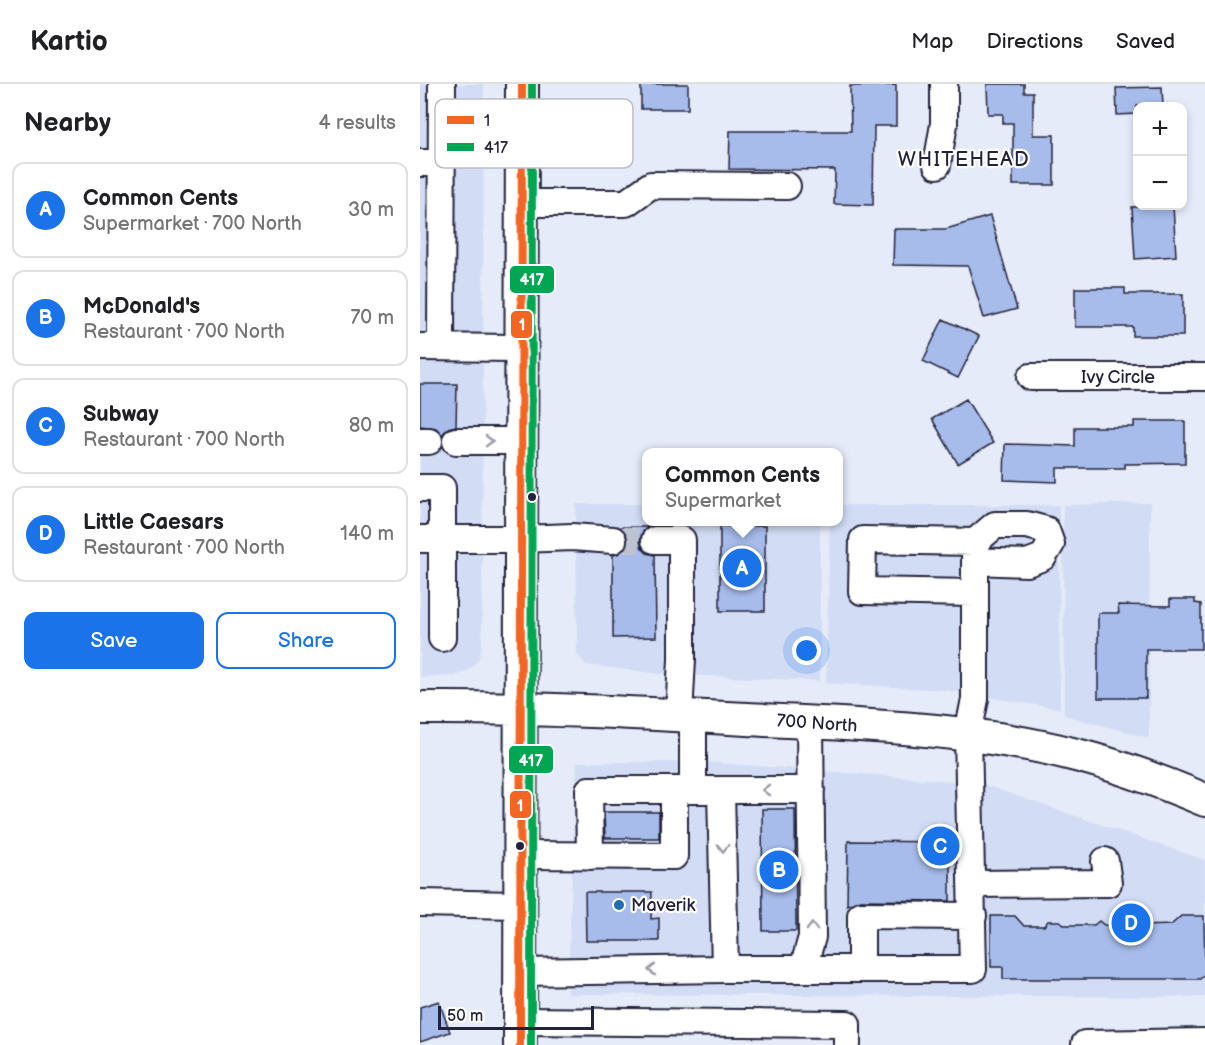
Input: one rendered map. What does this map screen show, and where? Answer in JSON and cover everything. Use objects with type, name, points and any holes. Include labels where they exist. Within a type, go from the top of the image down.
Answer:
[{"type":"main road","points":[[520,1033],[522,168]]},
{"type":"main road","name":"700 North","points":[[420,708],[686,715],[968,734],[1036,746],[1104,762],[1205,800]]},
{"type":"street","points":[[440,99],[442,84]]},
{"type":"street","points":[[937,165],[944,124],[944,84]]},
{"type":"street","points":[[435,134],[431,163],[430,347],[521,348]]},
{"type":"street","points":[[522,203],[626,203],[651,185],[787,186]]},
{"type":"street","name":"Ivy Circle","points":[[1030,377],[1205,377]]},
{"type":"street","points":[[456,441],[521,441]]},
{"type":"street","points":[[420,488],[442,488],[431,539],[442,639]]},
{"type":"street","points":[[431,539],[521,540],[572,537],[613,540]]},
{"type":"street","points":[[520,855],[674,856],[684,790],[686,715],[682,659],[682,540],[655,540]]},
{"type":"street","points":[[520,972],[973,969],[968,734],[975,699],[975,593],[975,551],[863,540],[862,591],[975,593]]},
{"type":"street","points":[[803,969],[812,937],[810,722]]},
{"type":"street","points":[[590,856],[589,790],[811,790]]},
{"type":"street","points":[[721,790],[725,969]]},
{"type":"street","points":[[972,884],[1108,883],[1105,861]]},
{"type":"street","points":[[420,903],[521,905]]},
{"type":"street","points":[[861,969],[861,915],[973,916]]},
{"type":"street","points":[[520,1033],[847,1024],[847,1045]]},
{"type":"street","points":[[1085,1044],[1205,1042]]},
{"type":"shaded area","points":[[420,84],[484,84],[484,99],[435,99],[435,168],[484,168],[482,647],[479,658],[469,670],[454,676],[420,677]]},
{"type":"shaded area","points":[[1150,503],[1149,738],[1064,715],[1063,505]]},
{"type":"shaded area","points":[[576,504],[642,504],[642,526],[820,526],[820,681],[661,674],[586,665],[577,654]]},
{"type":"shaded area","points":[[843,505],[1059,505],[1060,709],[943,690],[826,683],[830,526],[843,526]]},
{"type":"shaded area","points":[[577,762],[707,762],[979,783],[1205,860],[1205,997],[567,994]]},
{"type":"building","points":[[641,84],[688,84],[688,109],[641,109]]},
{"type":"building","points":[[987,84],[1024,84],[1024,92],[1033,92],[1033,135],[1054,135],[1054,185],[1013,185],[1013,123],[1003,123],[1003,114],[988,114]]},
{"type":"building","points":[[896,85],[896,126],[874,126],[873,205],[834,204],[835,170],[729,169],[730,131],[851,131],[850,86]]},
{"type":"building","points":[[1162,87],[1163,102],[1133,102],[1133,114],[1117,115],[1116,88]]},
{"type":"building","points":[[1132,207],[1133,210],[1173,210],[1176,256],[1135,259]]},
{"type":"building","points":[[990,216],[1017,309],[984,318],[968,266],[893,265],[894,229],[946,229]]},
{"type":"building","points":[[1075,288],[1125,288],[1125,294],[1183,294],[1183,336],[1133,336],[1133,327],[1075,327]]},
{"type":"building","points":[[943,319],[979,336],[958,378],[923,361]]},
{"type":"building","points":[[420,384],[457,384],[456,426],[448,428],[442,435],[436,428],[420,426]]},
{"type":"building","points":[[966,399],[993,443],[958,464],[932,419]]},
{"type":"building","points":[[1134,421],[1185,421],[1185,463],[1125,464],[1125,468],[1057,468],[1057,482],[1004,480],[1005,444],[1075,446],[1075,427],[1134,427]]},
{"type":"building","points":[[720,526],[765,526],[765,611],[720,611]]},
{"type":"building","points":[[621,527],[648,527],[642,533],[640,541],[647,553],[655,555],[656,637],[613,638],[613,555],[625,549],[628,541]]},
{"type":"building","points":[[1170,599],[1195,599],[1195,603],[1201,604],[1201,649],[1146,649],[1146,698],[1098,698],[1098,613],[1119,613],[1118,605],[1170,606]]},
{"type":"building","points":[[762,809],[795,809],[796,931],[763,931]]},
{"type":"building","points":[[604,812],[659,812],[659,838],[605,838]]},
{"type":"building","points":[[848,841],[950,842],[950,901],[861,900],[847,905]]},
{"type":"building","name":"Maverik","points":[[585,892],[652,892],[651,919],[659,918],[659,941],[586,941]]},
{"type":"building","points":[[991,916],[1015,916],[1024,926],[1044,926],[1048,921],[1060,921],[1065,925],[1094,925],[1099,921],[1104,925],[1118,926],[1122,921],[1137,921],[1142,926],[1171,925],[1181,916],[1204,916],[1205,974],[1200,979],[1003,979],[1003,967],[991,967]]},
{"type":"building","points":[[439,1001],[450,1032],[420,1042],[420,1007]]},
{"type":"tunnel","points":[[613,540],[655,540]]},
{"type":"transit line","name":"1","points":[[522,84],[522,99]]},
{"type":"transit line","name":"417","points":[[532,84],[532,99]]},
{"type":"transit line","name":"1","points":[[520,1045],[522,168]]},
{"type":"transit line","name":"417","points":[[531,1045],[532,168]]},
{"type":"place","name":"Common Cents","points":[[742,568]]},
{"type":"place","name":"Subway","points":[[940,846]]},
{"type":"place","name":"McDonald's","points":[[779,870]]},
{"type":"place","name":"Maverik","points":[[619,905]]},
{"type":"place","name":"Little Caesars","points":[[1131,923]]},
{"type":"district","name":"WHITEHEAD","points":[[964,159]]}]
